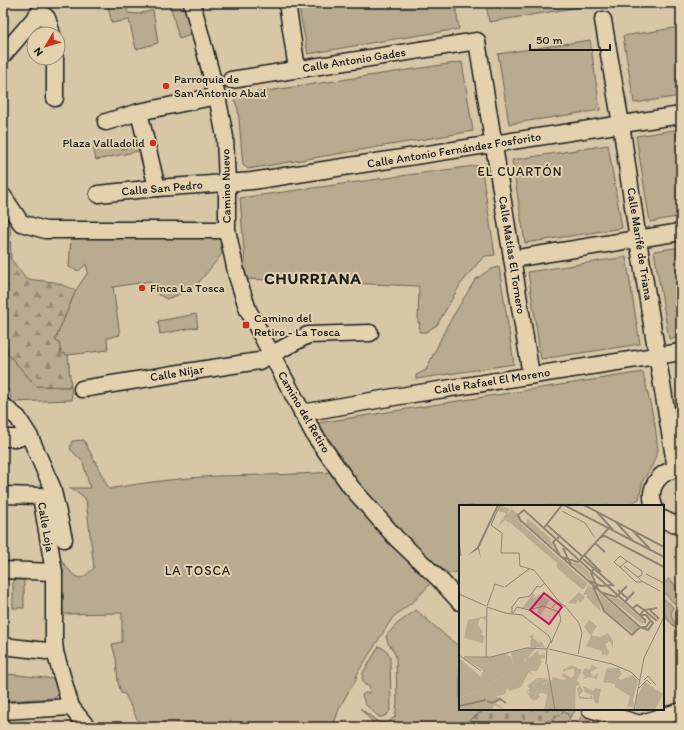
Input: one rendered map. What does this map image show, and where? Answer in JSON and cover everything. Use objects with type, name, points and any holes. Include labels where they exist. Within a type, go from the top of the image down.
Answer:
[{"type":"street","name":"Camino Nuevo","points":[[3,196],[21,223],[45,230],[227,230],[225,137],[192,3]]},
{"type":"street","points":[[287,3],[297,69]]},
{"type":"street","points":[[3,55],[40,8],[47,18],[50,26]]},
{"type":"street","name":"Calle Marifé de Triana","points":[[604,20],[657,356],[678,469]]},
{"type":"street","name":"Calle Antonio Gades","points":[[231,80],[477,41]]},
{"type":"street","name":"Calle Matías El Tornero","points":[[477,41],[531,375]]},
{"type":"street","points":[[55,66],[55,98]]},
{"type":"street","points":[[106,122],[139,112],[216,96]]},
{"type":"street","points":[[139,112],[157,188]]},
{"type":"street","name":"Calle Antonio Fernández Fosforito","points":[[227,183],[252,181],[681,115]]},
{"type":"street","name":"Calle San Pedro","points":[[98,194],[227,183]]},
{"type":"street","name":"Camino del Retiro","points":[[227,230],[237,276],[248,310],[315,436],[351,487],[396,538],[458,596]]},
{"type":"street","points":[[512,260],[681,232]]},
{"type":"street","name":"Calle Níjar","points":[[82,389],[180,372],[259,361],[269,350],[308,335],[370,333]]},
{"type":"street","points":[[285,380],[288,361],[295,345],[301,338]]},
{"type":"street","name":"Calle Rafael El Moreno","points":[[302,413],[681,352]]},
{"type":"street","points":[[3,406],[18,418],[30,437],[52,487],[64,539]]},
{"type":"street","points":[[3,438],[19,438]]},
{"type":"street","points":[[653,505],[652,493],[654,484],[659,477],[667,471],[678,469]]},
{"type":"street","name":"Calle Loja","points":[[3,495],[41,496],[54,572]]},
{"type":"street","points":[[664,520],[671,523],[681,524]]},
{"type":"street","points":[[3,570],[54,572],[55,652],[71,707],[84,725]]},
{"type":"street","points":[[3,646],[55,652]]},
{"type":"street","points":[[3,711],[71,707]]},
{"type":"street","points":[[593,710],[643,726],[648,721],[681,712]]},
{"type":"green space","points":[[107,3],[125,3],[128,13],[139,14],[153,10],[158,43],[136,49],[129,20],[112,23]]},
{"type":"green space","points":[[186,3],[193,34],[179,39],[170,4]]},
{"type":"green space","points":[[298,3],[455,3],[459,29],[308,54]]},
{"type":"green space","points":[[486,3],[586,3],[586,6],[489,22]]},
{"type":"green space","points":[[681,27],[681,96],[634,103],[623,36]]},
{"type":"green space","points":[[590,40],[600,110],[509,124],[498,54]]},
{"type":"green space","points":[[462,62],[473,131],[248,169],[243,165],[238,109],[233,96]]},
{"type":"green space","points":[[681,129],[681,216],[650,222],[636,136]]},
{"type":"green space","points":[[115,141],[117,146],[121,145],[122,149],[142,144],[144,150],[96,160],[93,146]]},
{"type":"green space","points":[[608,145],[622,228],[525,243],[512,160]]},
{"type":"green space","points":[[481,165],[495,255],[485,256],[477,264],[460,285],[437,325],[426,332],[419,332],[419,286],[244,279],[241,264],[245,263],[240,198]]},
{"type":"green space","points":[[3,211],[10,224],[11,259],[26,279],[54,282],[76,290],[55,340],[59,343],[61,353],[68,355],[71,387],[36,386],[8,354],[3,326]]},
{"type":"green space","points":[[71,236],[216,237],[220,241],[222,254],[195,287],[166,299],[153,291],[151,281],[113,287],[120,335],[107,338],[108,350],[68,355],[61,353],[59,343],[55,340],[76,290],[88,272],[86,264],[79,270],[69,267]]},
{"type":"green space","points":[[681,247],[681,337],[669,339],[654,251]]},
{"type":"green space","points":[[626,257],[640,344],[541,359],[528,272]]},
{"type":"green space","points":[[499,267],[514,364],[416,379],[416,375],[426,370],[447,326],[475,280],[489,270]]},
{"type":"green space","points":[[196,314],[198,327],[160,334],[158,321]]},
{"type":"green space","points":[[3,326],[8,354],[36,386],[71,387],[72,400],[12,402],[8,389],[3,391]]},
{"type":"green space","points":[[643,372],[655,425],[658,450],[652,466],[643,480],[639,499],[629,505],[459,505],[459,571],[449,574],[419,551],[359,484],[318,423]]},
{"type":"green space","points":[[84,440],[109,489],[177,479],[332,472],[375,527],[431,583],[415,600],[393,617],[358,672],[354,684],[339,709],[333,727],[143,727],[137,719],[125,694],[121,693],[118,682],[116,659],[112,644],[122,642],[122,613],[63,614],[60,559],[78,578],[81,578],[94,568],[86,500],[82,495],[69,488],[90,488],[83,462],[70,449],[72,441]]},
{"type":"green space","points":[[669,579],[681,591],[681,603],[675,604],[664,593],[664,583]]},
{"type":"green space","points":[[13,580],[24,580],[24,608],[13,608]]},
{"type":"green space","points":[[664,599],[673,607],[672,615],[677,626],[676,628],[669,621],[665,615]]},
{"type":"green space","points":[[416,610],[459,646],[459,710],[485,710],[460,727],[377,727],[360,708],[378,722],[387,723],[395,717],[397,704],[396,657],[388,643],[386,636],[397,624]]},
{"type":"green space","points":[[379,646],[387,651],[390,657],[391,707],[387,714],[379,717],[365,704],[362,695],[369,693],[370,686],[365,685],[362,679],[363,673]]},
{"type":"green space","points":[[8,674],[55,679],[59,694],[55,698],[3,701],[3,675]]},
{"type":"green space","points":[[485,710],[575,711],[570,717],[564,711],[543,727],[460,727]]},
{"type":"green space","points":[[564,711],[570,717],[566,725],[569,727],[544,727]]},
{"type":"green space","points":[[583,714],[617,727],[575,727]]},
{"type":"place","name":"Parroquia de San Antonio Abad","points":[[166,86]]},
{"type":"place","name":"Plaza Valladolid","points":[[153,143]]},
{"type":"place","name":"Finca La Tosca","points":[[142,288]]},
{"type":"place","name":"Camino del Retiro - La Tosca","points":[[246,325]]},
{"type":"district","name":"EL CUARTÓN","points":[[520,171]]},
{"type":"district","name":"CHURRIANA","points":[[313,278]]},
{"type":"district","name":"LA TOSCA","points":[[198,570]]}]
